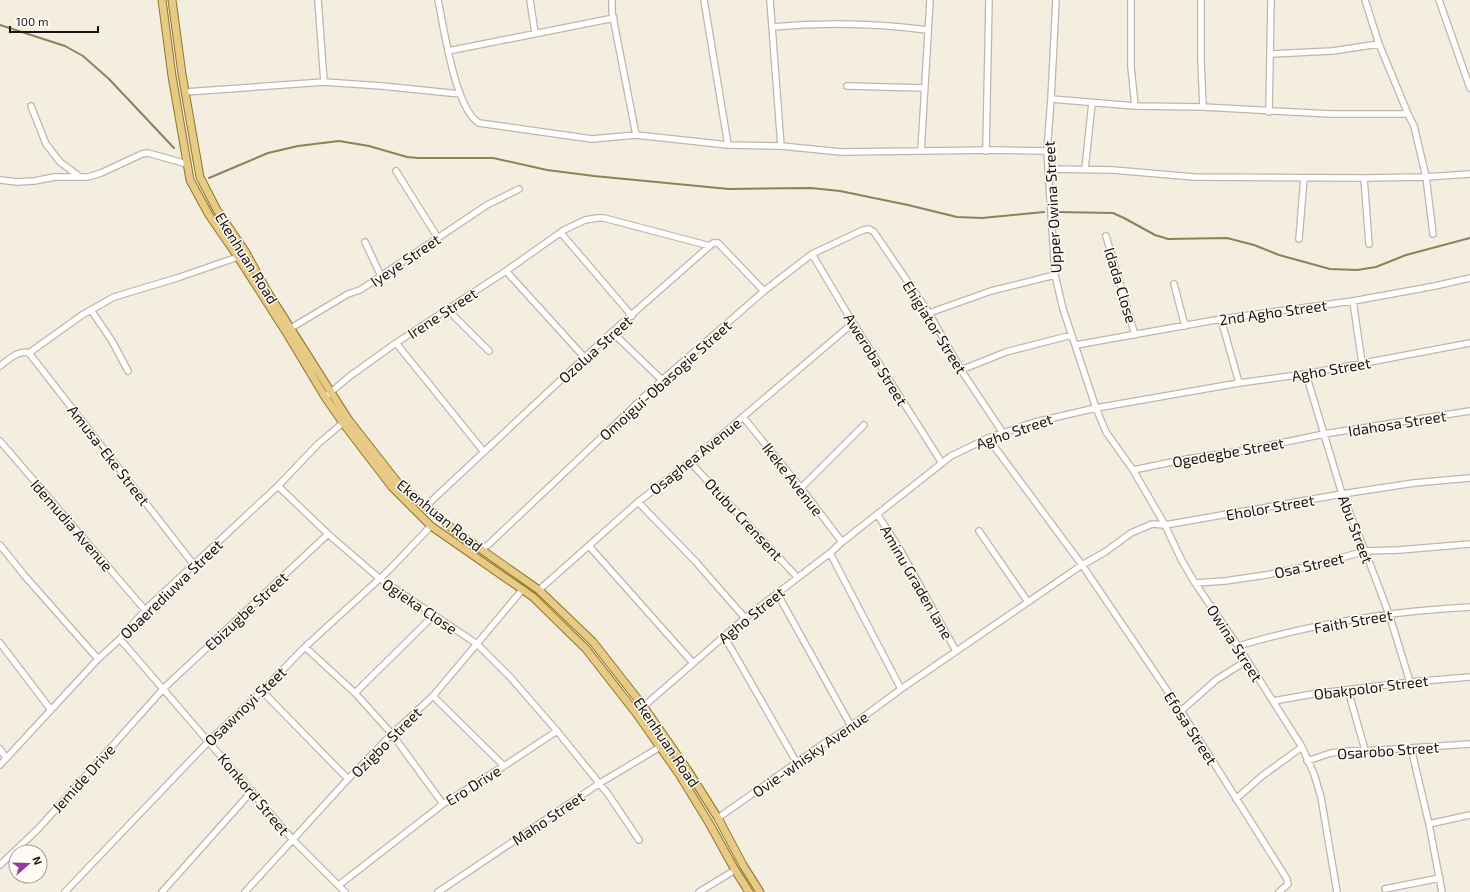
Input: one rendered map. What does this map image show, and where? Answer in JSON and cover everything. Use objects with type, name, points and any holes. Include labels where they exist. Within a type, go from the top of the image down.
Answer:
[{"type":"main road","name":"Ekenhuan Road","points":[[162,0],[172,76],[190,180],[208,215],[238,257],[345,421],[392,487],[431,526],[533,597],[586,649],[636,712],[660,747],[709,823],[749,892]]},
{"type":"main road","name":"Ekenhuan Road","points":[[172,0],[185,92],[200,177],[217,210],[246,252],[267,291],[291,328],[328,395]]},
{"type":"main road","name":"Ekenhuan Road","points":[[345,421],[398,483],[444,522],[539,590],[593,642],[644,707],[687,769],[718,818],[743,865],[760,892]]},
{"type":"street","points":[[318,0],[324,82]]},
{"type":"street","points":[[438,0],[448,51],[460,94],[468,113],[473,120],[479,123],[592,139],[636,135],[728,145],[781,146],[841,152],[921,150],[1047,151]]},
{"type":"street","points":[[530,0],[535,33]]},
{"type":"street","points":[[612,0],[636,135]]},
{"type":"street","points":[[704,0],[728,145]]},
{"type":"street","points":[[770,0],[781,146]]},
{"type":"street","points":[[921,150],[930,0]]},
{"type":"street","points":[[986,151],[989,0]]},
{"type":"street","name":"Upper Owina Street","points":[[1056,0],[1047,151],[1055,275],[1063,309],[1096,408]]},
{"type":"street","points":[[1131,0],[1131,67],[1134,106]]},
{"type":"street","points":[[1201,0],[1203,107]]},
{"type":"street","points":[[1270,112],[1271,0]]},
{"type":"street","points":[[1365,0],[1379,44],[1414,126],[1426,177],[1433,234]]},
{"type":"street","points":[[1439,0],[1470,88]]},
{"type":"street","points":[[448,51],[614,18]]},
{"type":"street","points":[[772,28],[805,24],[852,24],[895,25],[928,30]]},
{"type":"street","points":[[1271,54],[1332,51],[1379,44]]},
{"type":"street","points":[[185,92],[324,82],[460,94]]},
{"type":"street","points":[[847,86],[924,88]]},
{"type":"street","points":[[1051,99],[1134,106],[1203,107],[1270,112],[1408,114]]},
{"type":"street","points":[[1085,169],[1092,103]]},
{"type":"street","points":[[31,106],[46,144],[60,162],[80,178]]},
{"type":"street","points":[[0,180],[23,182],[55,177],[88,177],[101,173],[142,154],[148,153],[187,164]]},
{"type":"street","points":[[1048,169],[1144,172],[1194,177],[1364,178],[1426,177],[1470,174]]},
{"type":"street","points":[[396,171],[438,238]]},
{"type":"street","points":[[1299,239],[1304,178]]},
{"type":"street","points":[[1364,178],[1369,244]]},
{"type":"street","name":"Iyeye Street","points":[[291,328],[348,294],[360,290],[488,205],[519,189]]},
{"type":"street","name":"Irene Street","points":[[328,395],[350,376],[396,343],[506,271],[564,230],[584,220],[597,218],[710,246]]},
{"type":"street","name":"Ehigiator Street","points":[[863,230],[869,229],[874,232],[928,313],[961,370],[1003,433]]},
{"type":"street","name":"Omoigui-Obasogie Street","points":[[481,549],[494,540],[662,380],[764,291],[812,254],[863,230]]},
{"type":"street","points":[[561,233],[632,316]]},
{"type":"street","name":"Idada Close","points":[[1106,236],[1135,335]]},
{"type":"street","points":[[365,242],[381,276]]},
{"type":"street","points":[[710,246],[713,243],[718,243],[764,291]]},
{"type":"street","name":"Ozolua Street","points":[[426,506],[612,332],[710,246]]},
{"type":"street","name":"Aweroba Street","points":[[812,254],[853,323],[942,463]]},
{"type":"street","points":[[0,366],[20,352],[25,351],[29,353],[91,310],[114,297],[177,278],[238,257]]},
{"type":"street","points":[[506,271],[585,358]]},
{"type":"street","points":[[928,313],[991,291],[1055,275]]},
{"type":"street","name":"2nd Agho Street","points":[[1076,345],[1222,319],[1353,301],[1470,278]]},
{"type":"street","points":[[1174,284],[1185,326]]},
{"type":"street","points":[[1353,301],[1362,363]]},
{"type":"street","points":[[91,310],[112,341],[128,371]]},
{"type":"street","points":[[448,310],[489,351]]},
{"type":"street","points":[[1222,319],[1239,383]]},
{"type":"street","name":"Osaghea Avenue","points":[[539,590],[638,502],[690,462],[853,323]]},
{"type":"street","points":[[612,332],[662,380]]},
{"type":"street","points":[[961,370],[1006,352],[1072,334]]},
{"type":"street","points":[[396,343],[484,452]]},
{"type":"street","name":"Agho Street","points":[[636,712],[644,707],[745,618],[830,553],[942,463],[951,456],[988,438],[1035,422],[1096,408],[1239,383],[1306,374],[1470,344]]},
{"type":"street","name":"Amusa-Eke Street","points":[[29,353],[194,565]]},
{"type":"street","name":"Abu Street","points":[[1306,374],[1342,494],[1388,614],[1410,682]]},
{"type":"street","name":"Owina Street","points":[[1096,408],[1106,432],[1133,470],[1165,525],[1182,561],[1195,583],[1238,646],[1246,661],[1302,747],[1314,774],[1321,797],[1337,892]]},
{"type":"street","name":"Idahosa Street","points":[[1324,434],[1470,411]]},
{"type":"street","name":"Ikeke Avenue","points":[[743,417],[801,488],[842,542]]},
{"type":"street","name":"Obaerediuwa Street","points":[[0,765],[98,659],[120,639],[145,610],[278,486],[318,444],[345,421]]},
{"type":"street","points":[[801,488],[864,425]]},
{"type":"street","name":"Ogedegbe Street","points":[[1133,470],[1187,459],[1242,452],[1324,434]]},
{"type":"street","name":"Efosa Street","points":[[988,438],[1082,565],[1181,711],[1286,879],[1288,884],[1279,892]]},
{"type":"street","name":"Idemudia Avenue","points":[[0,441],[145,610]]},
{"type":"street","name":"Otubu Crensent","points":[[690,462],[797,577]]},
{"type":"street","name":"Eholor Street","points":[[1082,565],[1105,552],[1131,533],[1152,524],[1165,525],[1414,483],[1470,478]]},
{"type":"street","name":"Ogieka Close","points":[[278,486],[328,534],[379,578],[477,644],[511,678],[557,730]]},
{"type":"street","points":[[638,502],[696,562],[745,618]]},
{"type":"street","name":"Aminu Graden lane","points":[[877,514],[898,546],[956,651]]},
{"type":"street","name":"Osawnoyi Steet","points":[[65,892],[209,741],[431,526]]},
{"type":"street","points":[[979,531],[1028,602]]},
{"type":"street","name":"Ebizugbe Street","points":[[164,688],[328,534]]},
{"type":"street","name":"Osa Street","points":[[1195,583],[1225,581],[1266,575],[1320,564],[1365,551],[1400,550],[1470,544]]},
{"type":"street","points":[[0,545],[24,575],[98,659]]},
{"type":"street","points":[[589,546],[693,663]]},
{"type":"street","points":[[830,553],[902,688]]},
{"type":"street","name":"Ovie-whisky Avenue","points":[[718,818],[851,726],[902,688],[1082,565]]},
{"type":"street","name":"Ozigbo Street","points":[[245,892],[348,779],[392,734],[433,696],[523,590]]},
{"type":"street","points":[[777,593],[851,726]]},
{"type":"street","name":"Faith Street","points":[[1238,646],[1278,634],[1388,614],[1470,607]]},
{"type":"street","points":[[355,693],[434,615]]},
{"type":"street","points":[[724,636],[797,763]]},
{"type":"street","name":"Konkord Street","points":[[120,639],[164,688],[293,840],[345,892]]},
{"type":"street","points":[[0,643],[50,710]]},
{"type":"street","points":[[305,647],[355,693],[392,734],[443,804]]},
{"type":"street","points":[[1181,711],[1216,680],[1246,661]]},
{"type":"street","name":"Obakpolor Street","points":[[1272,701],[1313,694],[1410,682],[1470,677]]},
{"type":"street","name":"Jemide Drive","points":[[0,865],[39,828],[164,688]]},
{"type":"street","points":[[1348,690],[1365,750]]},
{"type":"street","points":[[262,691],[348,779]]},
{"type":"street","points":[[433,696],[504,766]]},
{"type":"street","points":[[557,730],[600,783],[639,840]]},
{"type":"street","name":"Ero Drive","points":[[339,885],[443,804],[504,766],[557,730]]},
{"type":"street","name":"Osarobo Street","points":[[1307,761],[1331,753],[1347,750],[1470,744]]},
{"type":"street","name":"Maho Street","points":[[438,892],[600,783],[660,747]]},
{"type":"street","points":[[1236,800],[1262,776],[1302,747]]},
{"type":"street","points":[[1412,748],[1442,892]]},
{"type":"street","points":[[0,749],[6,758]]},
{"type":"street","points":[[162,892],[252,791]]},
{"type":"street","points":[[1429,824],[1470,814]]},
{"type":"street","points":[[699,892],[735,870]]},
{"type":"street","points":[[1385,889],[1440,878]]},
{"type":"waterway","points":[[0,25],[65,46],[83,56],[109,79],[174,148]]},
{"type":"waterway","points":[[209,178],[268,153],[298,146],[339,141],[369,146],[407,157],[493,158],[547,170],[594,176],[729,189],[811,188],[840,191],[957,217],[982,218],[1044,212]]},
{"type":"waterway","points":[[1057,212],[1113,213],[1155,235],[1168,239],[1227,238],[1254,245],[1279,255],[1330,269],[1357,270],[1376,267],[1406,255],[1470,238]]}]
